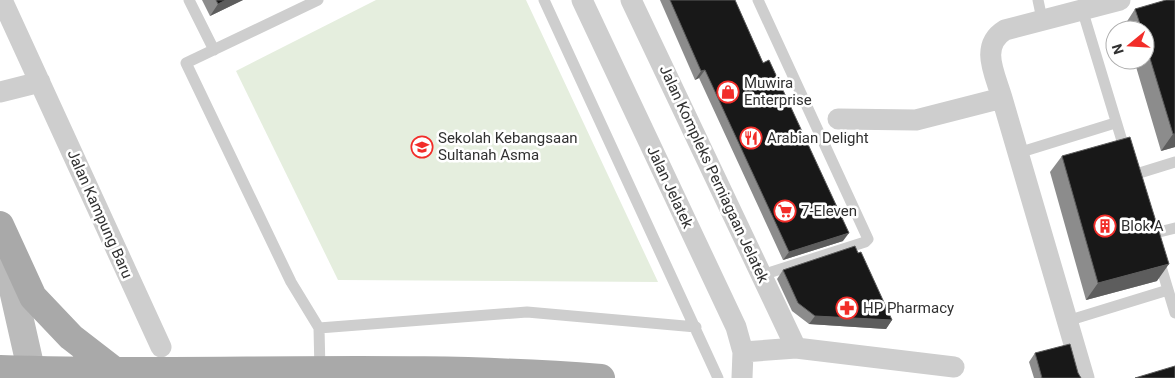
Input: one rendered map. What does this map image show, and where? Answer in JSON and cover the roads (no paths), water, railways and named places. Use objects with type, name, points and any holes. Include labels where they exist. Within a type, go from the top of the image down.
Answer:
[{"type":"main road","points":[[0,225],[33,297],[71,337],[115,371]]},
{"type":"main road","points":[[0,233],[33,374]]},
{"type":"main road","points":[[1,370],[33,374],[115,371],[506,373],[600,378]]},
{"type":"street","name":"Jalan Kampung Baru","points":[[2,0],[161,346]]},
{"type":"street","name":"Jalan Jelatek","points":[[582,0],[736,327],[743,352],[742,378]]},
{"type":"street","name":"Jalan Kompleks Perniagaan Jelatek","points":[[631,0],[796,348]]},
{"type":"street","points":[[1084,378],[990,54],[993,40],[1005,30],[1040,10],[1082,9],[1119,0]]},
{"type":"street","points":[[0,92],[40,82]]},
{"type":"street","points":[[838,119],[916,120],[1002,98]]},
{"type":"street","points":[[743,352],[796,348],[954,367]]},
{"type":"lane","points":[[189,0],[214,50]]},
{"type":"lane","points":[[318,0],[186,63],[291,282],[319,328],[320,371]]},
{"type":"lane","points":[[544,0],[718,378]]},
{"type":"lane","points":[[758,0],[868,239],[865,242],[762,275]]},
{"type":"lane","points":[[1082,9],[1115,123],[1134,180],[1175,162]]},
{"type":"lane","points":[[1018,153],[1115,123]]},
{"type":"lane","points":[[1175,228],[1152,239],[1175,313]]},
{"type":"lane","points":[[1068,320],[1168,290]]},
{"type":"lane","points":[[319,328],[527,312],[696,327]]},
{"type":"place","name":"Muwira Enterprise","points":[[728,92]]},
{"type":"place","name":"Arabian Delight","points":[[751,138]]},
{"type":"place","name":"Sekolah Kebangsaan Sultanah Asma","points":[[422,147]]},
{"type":"place","name":"7-Eleven","points":[[785,211]]},
{"type":"place","name":"Blok A","points":[[1105,226]]},
{"type":"place","name":"HP Pharmacy","points":[[847,308]]}]
